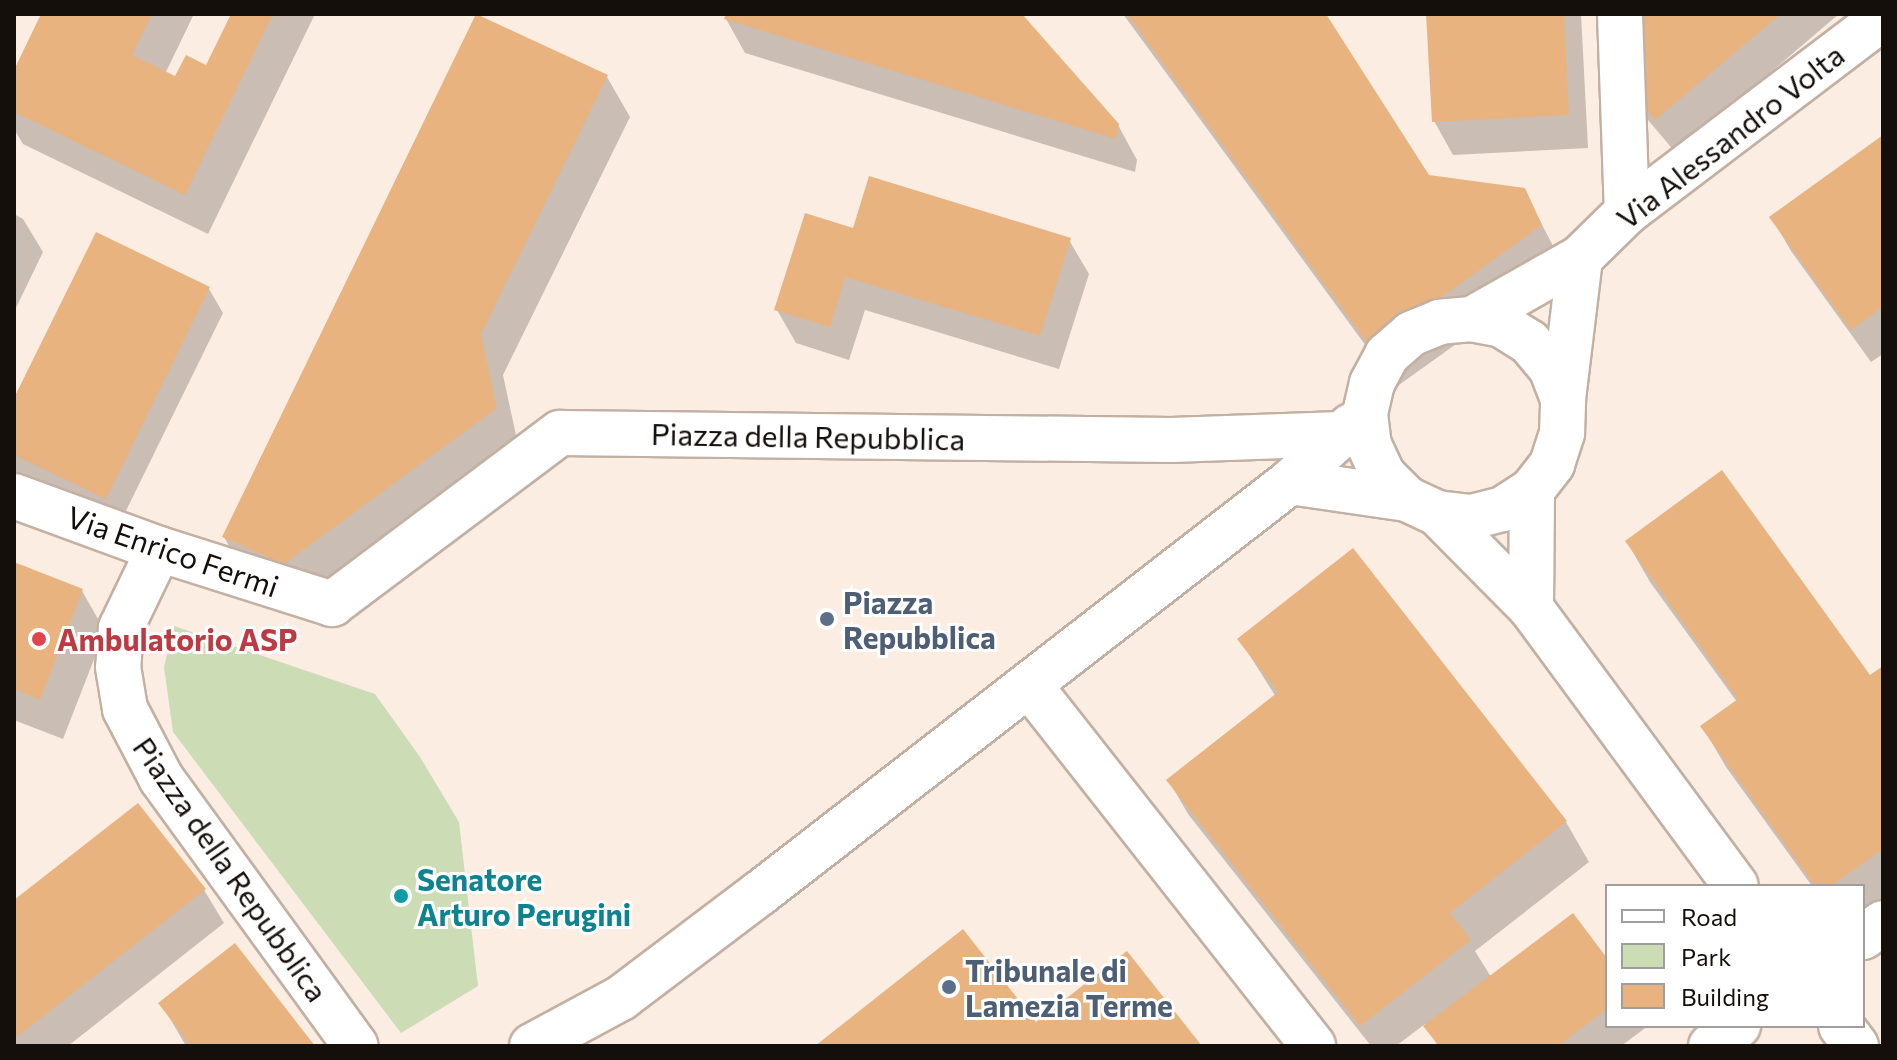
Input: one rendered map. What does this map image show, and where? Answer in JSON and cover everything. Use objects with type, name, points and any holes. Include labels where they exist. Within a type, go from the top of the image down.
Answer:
[{"type":"street","points":[[1620,14],[1627,212]]},
{"type":"street","name":"Via Alessandro Volta","points":[[1472,319],[1580,258],[1627,212],[1883,18]]},
{"type":"street","points":[[1290,482],[1471,517],[1503,509],[1532,490],[1552,464],[1562,433],[1563,399],[1580,258]]},
{"type":"street","points":[[532,1046],[621,998],[1030,686],[1290,482],[1353,424],[1387,355],[1411,334],[1440,322],[1472,319],[1502,325],[1529,342],[1551,368],[1563,399]]},
{"type":"street","points":[[1353,424],[1369,445],[1383,475],[1422,506],[1531,608],[1735,884]]},
{"type":"street","name":"Piazza della Repubblica","points":[[332,604],[560,433],[1171,440],[1353,424]]},
{"type":"street","points":[[1531,608],[1532,490]]},
{"type":"street","name":"Via Enrico Fermi","points":[[14,496],[159,549],[332,604]]},
{"type":"street","name":"Piazza della Repubblica","points":[[159,549],[121,628],[118,667],[125,709],[161,778],[356,1046]]},
{"type":"street","points":[[1030,686],[1313,1046]]},
{"type":"street","points":[[1865,936],[1883,923]]},
{"type":"street","points":[[592,1046],[621,998]]},
{"type":"street","points":[[1711,1046],[1735,1028]]},
{"type":"street","points":[[1842,1028],[1856,1046]]},
{"type":"green space","points":[[174,626],[375,694],[420,757],[459,822],[478,986],[401,1033],[173,732],[164,667]]},
{"type":"building","points":[[41,14],[152,14],[132,55],[175,76],[186,55],[206,65],[231,14],[273,14],[185,195],[14,112],[14,70]]},
{"type":"building","points":[[476,14],[608,75],[481,334],[497,408],[284,564],[222,537]]},
{"type":"building","points":[[726,14],[1022,14],[1119,124],[1116,139],[724,19]]},
{"type":"building","points":[[1127,14],[1326,14],[1429,175],[1525,188],[1542,225],[1371,348]]},
{"type":"building","points":[[1426,14],[1564,14],[1569,115],[1432,122]]},
{"type":"building","points":[[1630,14],[1781,14],[1655,120],[1626,86]]},
{"type":"building","points":[[1883,135],[1883,307],[1851,330],[1769,217]]},
{"type":"building","points":[[869,176],[1071,238],[1040,336],[845,277],[830,327],[774,310],[805,213],[853,228]]},
{"type":"building","points":[[96,232],[210,287],[106,499],[14,455],[14,398]]},
{"type":"building","points":[[1722,470],[1870,675],[1883,666],[1883,849],[1834,884],[1814,884],[1700,726],[1738,699],[1625,541]]},
{"type":"building","points":[[1353,548],[1567,821],[1450,913],[1471,940],[1360,1026],[1166,780],[1278,692],[1237,639]]},
{"type":"building","name":"Ambulatorio ASP","points":[[14,562],[83,589],[40,700],[14,689]]},
{"type":"building","points":[[138,803],[206,889],[14,1039],[14,900]]},
{"type":"building","points":[[1573,913],[1605,955],[1605,1011],[1558,1046],[1439,1046],[1423,1026]]},
{"type":"building","name":"Tribunale di Lamezia Terme","points":[[963,929],[1036,1022],[1127,951],[1202,1046],[815,1046]]},
{"type":"building","points":[[235,943],[315,1046],[191,1046],[158,1003]]},
{"type":"place","name":"Piazza Repubblica","points":[[827,619]]},
{"type":"place","name":"Ambulatorio ASP","points":[[39,639]]},
{"type":"place","name":"Senatore Arturo Perugini","points":[[401,896]]},
{"type":"place","name":"Tribunale di Lamezia Terme","points":[[949,987]]}]
